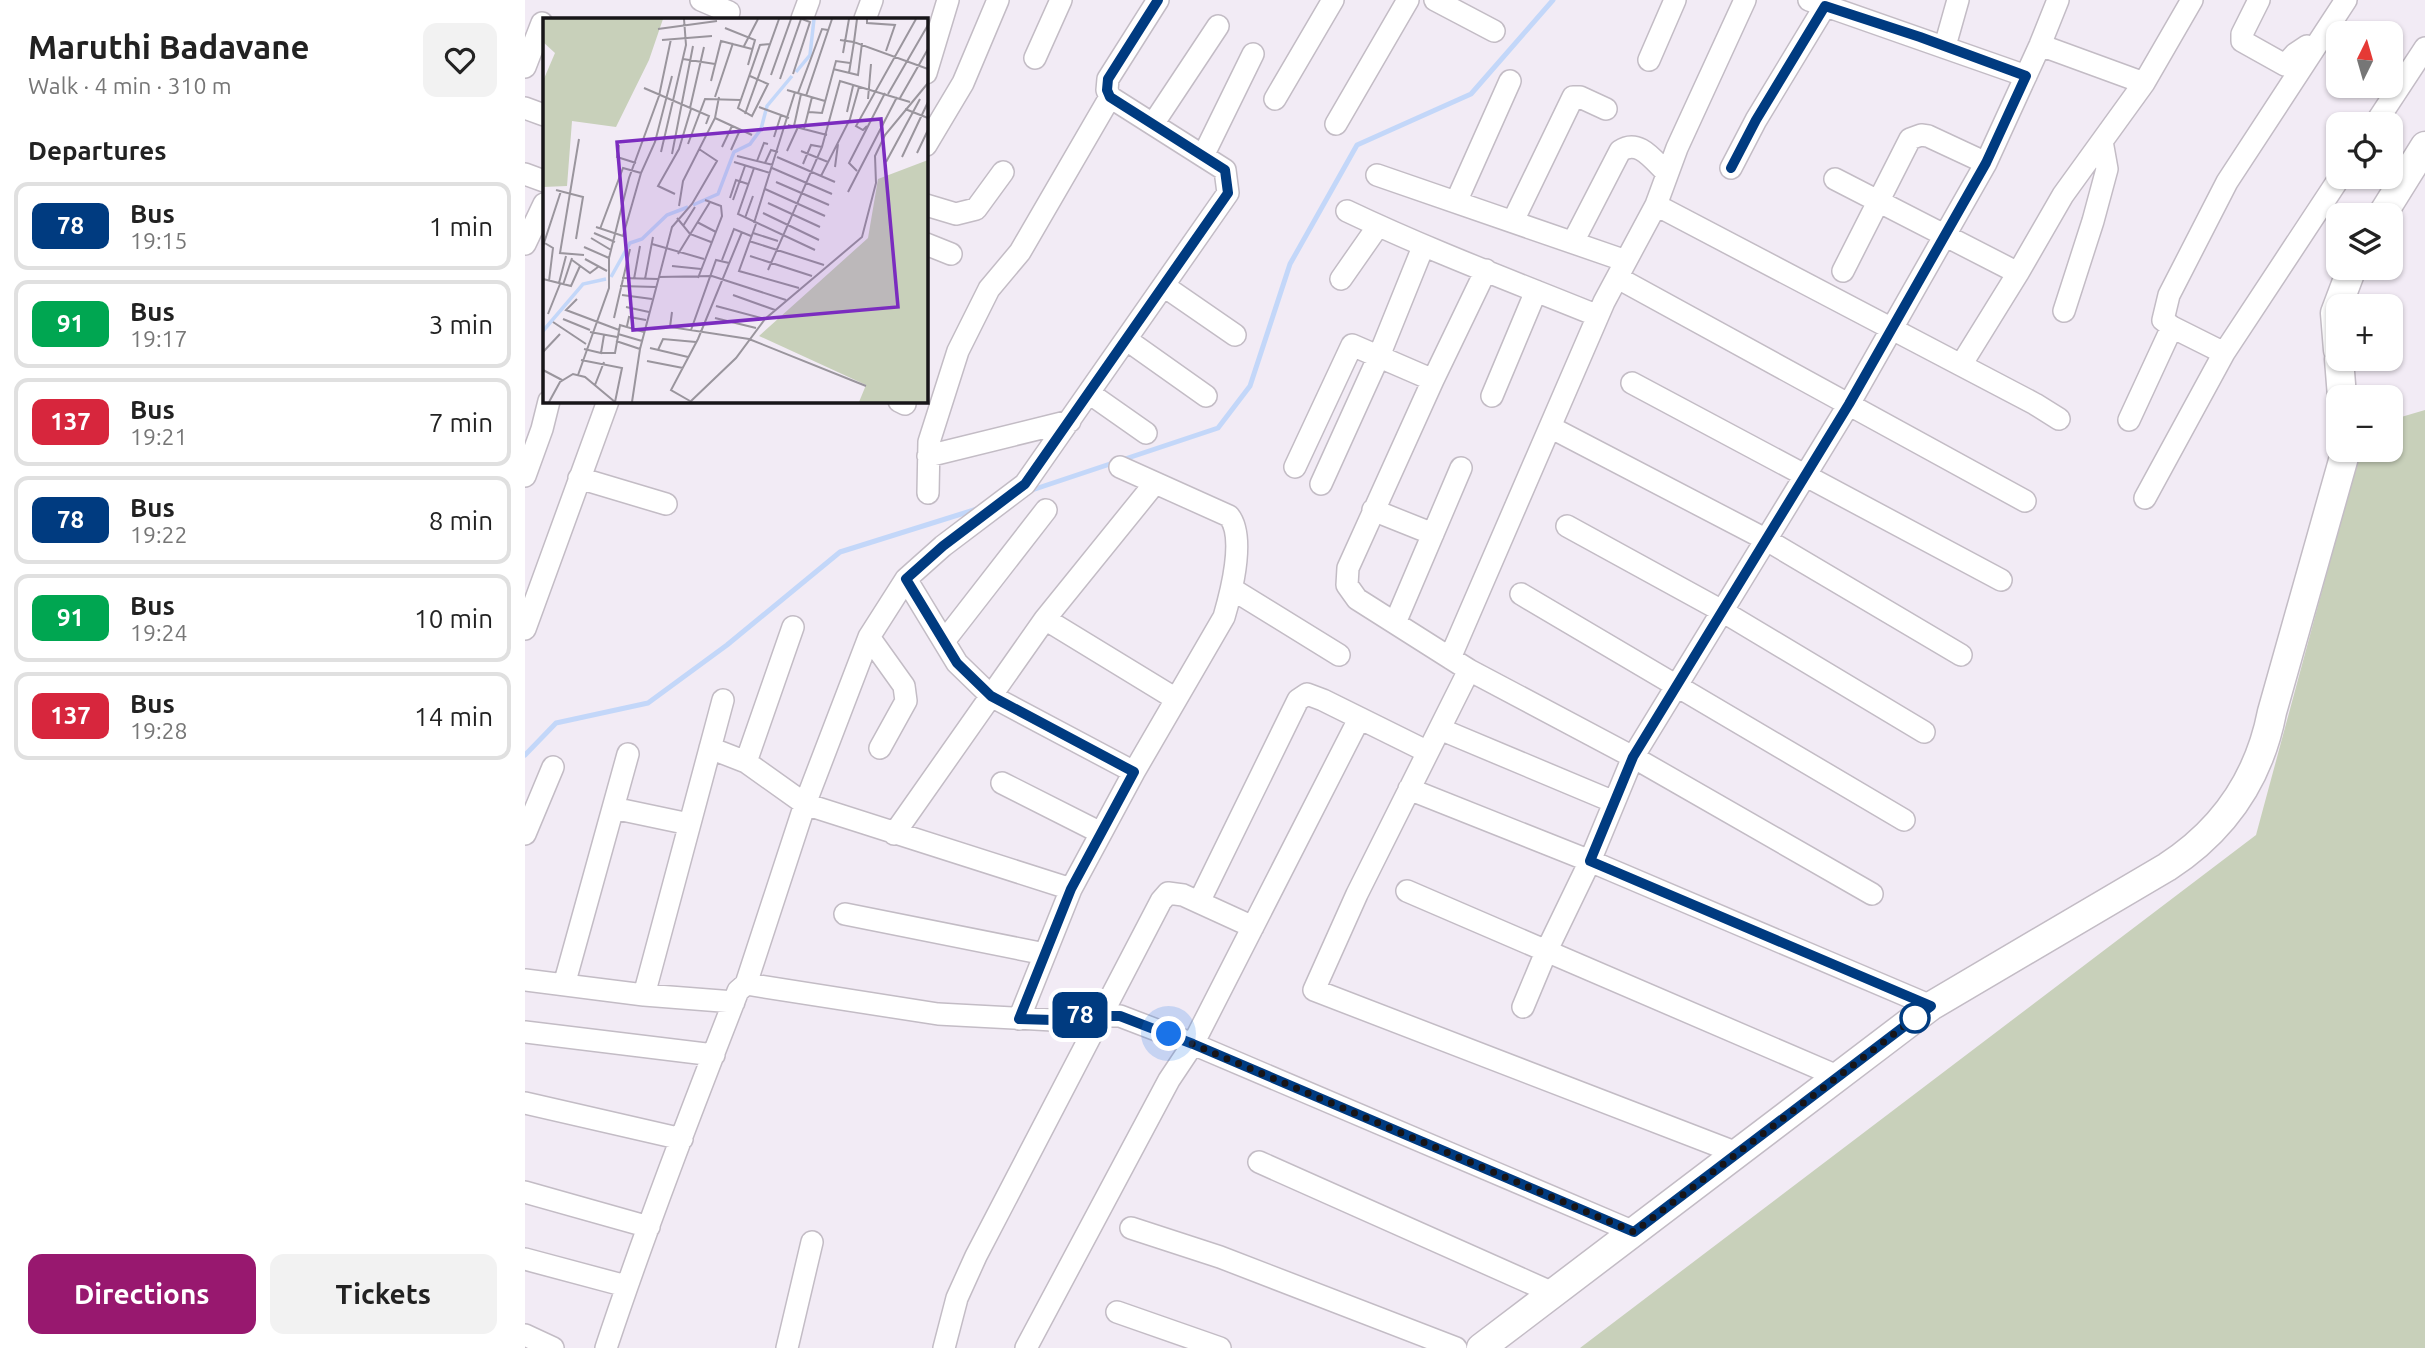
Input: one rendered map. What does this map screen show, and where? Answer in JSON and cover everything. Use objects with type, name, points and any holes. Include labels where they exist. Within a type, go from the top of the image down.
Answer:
[{"type":"street","points":[[701,0],[729,10]]},
{"type":"street","points":[[802,18],[809,0]]},
{"type":"street","points":[[865,18],[872,0]]},
{"type":"street","points":[[927,70],[948,0]]},
{"type":"street","points":[[927,143],[963,83],[998,0]]},
{"type":"street","points":[[1035,58],[1061,0]]},
{"type":"street","points":[[606,1348],[734,1002],[746,984],[805,804],[869,637],[906,579],[943,546],[1025,484],[1228,193],[1225,170],[1110,97],[1107,90],[1108,79],[1158,0]]},
{"type":"street","points":[[1275,99],[1333,0]]},
{"type":"street","points":[[1336,124],[1408,0]]},
{"type":"street","points":[[1435,0],[1458,5],[1494,31]]},
{"type":"street","points":[[1649,60],[1675,0]]},
{"type":"street","points":[[1450,658],[1598,316],[1656,205],[1713,64],[1745,0]]},
{"type":"street","points":[[1945,46],[1958,0]]},
{"type":"street","points":[[1523,1007],[1590,861],[1633,757],[1849,404],[1986,163],[2058,0]]},
{"type":"street","points":[[1961,365],[2063,195],[2144,83],[2192,0]]},
{"type":"street","points":[[2259,0],[2242,34],[2242,41],[2285,65],[2304,47],[2319,43]]},
{"type":"street","points":[[2224,354],[2172,327],[2164,320],[2169,295],[2227,182],[2346,0]]},
{"type":"street","points":[[1731,168],[1817,3],[1874,10],[1945,46],[2026,76]]},
{"type":"street","points":[[525,67],[543,23]]},
{"type":"street","points":[[1153,124],[1218,26]]},
{"type":"street","points":[[2040,45],[2144,83]]},
{"type":"street","points":[[2383,112],[2425,48]]},
{"type":"street","points":[[1203,156],[1253,54]]},
{"type":"street","points":[[1456,202],[1510,81]]},
{"type":"street","points":[[928,493],[929,442],[951,373],[975,315],[989,289],[1020,252],[1110,97]]},
{"type":"street","points":[[1513,221],[1573,97],[1580,97],[1606,108]]},
{"type":"street","points":[[525,108],[543,116]]},
{"type":"street","points":[[1843,271],[1910,139],[1921,135],[1986,163]]},
{"type":"street","points":[[2064,311],[2107,169],[2102,141]]},
{"type":"street","points":[[1573,242],[1620,151],[1628,146],[1639,147],[1667,173]]},
{"type":"street","points":[[2389,203],[2425,146]]},
{"type":"street","points":[[927,205],[956,214],[976,209],[1003,172]]},
{"type":"street","points":[[525,174],[543,181]]},
{"type":"street","points":[[1377,175],[1573,242],[1849,404],[2025,501]]},
{"type":"street","points":[[1835,179],[2018,273]]},
{"type":"street","points":[[2145,498],[2224,354],[2332,189]]},
{"type":"street","points":[[1656,205],[2059,419]]},
{"type":"street","points":[[525,244],[543,206]]},
{"type":"street","points":[[1347,211],[1423,247],[1598,316]]},
{"type":"street","points":[[1341,279],[1378,226]]},
{"type":"street","points":[[927,244],[951,254]]},
{"type":"street","points":[[1321,484],[1423,247]]},
{"type":"street","points":[[1486,270],[1373,510],[1348,568],[1347,585],[1357,599],[1469,670],[1633,757],[1872,894]]},
{"type":"street","points":[[1164,286],[1235,335]]},
{"type":"street","points":[[1492,396],[1535,291]]},
{"type":"street","points":[[2129,421],[2172,327]]},
{"type":"street","points":[[1127,340],[1206,396]]},
{"type":"street","points":[[1295,467],[1352,345],[1433,380]]},
{"type":"street","points":[[1632,383],[2001,580]]},
{"type":"street","points":[[1089,393],[1146,433]]},
{"type":"street","points":[[525,476],[549,402]]},
{"type":"street","points":[[525,629],[608,402]]},
{"type":"street","points":[[928,456],[1070,421]]},
{"type":"street","points":[[1550,427],[1765,540],[1961,655]]},
{"type":"street","points":[[1481,1348],[1931,1006],[2167,867],[2201,843],[2229,812],[2251,777],[2267,738],[2343,462]]},
{"type":"street","points":[[1019,1019],[1071,889],[1134,772],[1224,617],[1232,589],[1236,540],[1235,524],[1229,516],[1120,467]]},
{"type":"street","points":[[1395,623],[1461,468]]},
{"type":"street","points":[[579,478],[666,504]]},
{"type":"street","points":[[894,834],[1045,619],[1155,483]]},
{"type":"street","points":[[945,640],[1046,510]]},
{"type":"street","points":[[1373,510],[1433,534]]},
{"type":"street","points":[[1567,526],[1722,611],[1924,732]]},
{"type":"street","points":[[906,579],[957,663],[991,696],[1134,772]]},
{"type":"street","points":[[1232,589],[1339,656]]},
{"type":"street","points":[[1521,594],[1905,820]]},
{"type":"street","points":[[1045,619],[1177,699]]},
{"type":"street","points":[[746,762],[793,627]]},
{"type":"street","points":[[869,637],[904,686],[906,701],[880,748]]},
{"type":"street","points":[[1469,670],[1357,894],[1314,990],[1737,1153]]},
{"type":"street","points":[[1199,902],[1298,700],[1307,694],[1428,752]]},
{"type":"street","points":[[644,995],[723,699]]},
{"type":"street","points":[[1026,1348],[1169,1080],[1193,1044],[1359,719]]},
{"type":"street","points":[[1440,729],[1614,802]]},
{"type":"street","points":[[710,748],[746,762],[805,804],[1071,889]]},
{"type":"street","points":[[564,985],[628,754]]},
{"type":"street","points":[[525,834],[553,767]]},
{"type":"street","points":[[1002,783],[1101,833]]},
{"type":"street","points":[[1409,789],[1590,861],[1931,1006]]},
{"type":"street","points":[[613,808],[689,824]]},
{"type":"street","points":[[1407,891],[1837,1076]]},
{"type":"street","points":[[944,1348],[957,1298],[976,1256],[1104,1015],[1161,901],[1168,893],[1183,895],[1254,927]]},
{"type":"street","points":[[845,914],[1045,954]]},
{"type":"street","points":[[525,980],[644,995],[734,1002]]},
{"type":"street","points":[[746,984],[938,1014],[1053,1020],[1075,1016],[1120,1016],[1193,1044],[1634,1232]]},
{"type":"street","points":[[525,1032],[714,1055]]},
{"type":"street","points":[[525,1103],[682,1139]]},
{"type":"street","points":[[1259,1162],[1553,1293]]},
{"type":"street","points":[[525,1192],[649,1227]]},
{"type":"street","points":[[1131,1227],[1220,1257],[1456,1348]]},
{"type":"street","points":[[787,1348],[812,1242]]},
{"type":"street","points":[[525,1259],[627,1286]]},
{"type":"street","points":[[1117,1312],[1220,1348]]},
{"type":"street","points":[[525,1335],[553,1348]]},
{"type":"green space","points":[[2425,410],[2425,1348],[1580,1348],[2256,835],[2357,462],[2403,462],[2403,416]]},
{"type":"waterway","points":[[1029,491],[1218,428],[1250,386],[1290,264],[1357,145],[1471,94],[1553,0]]},
{"type":"waterway","points":[[525,755],[556,723],[648,703],[727,645],[840,552],[977,509]]},
{"type":"bus line","name":"78","points":[[1158,0],[1108,79],[1107,90],[1110,97],[1225,170],[1228,193],[1025,484],[943,546],[906,579],[957,663],[991,696],[1134,772],[1071,889],[1019,1019],[1120,1016],[1193,1044],[1634,1232],[1931,1006],[1590,861],[1633,757],[1849,404],[1986,163],[2026,76],[1825,6],[1756,120],[1731,168]]},
{"type":"route","points":[[1169,1034],[1634,1232],[1915,1018]]}]
